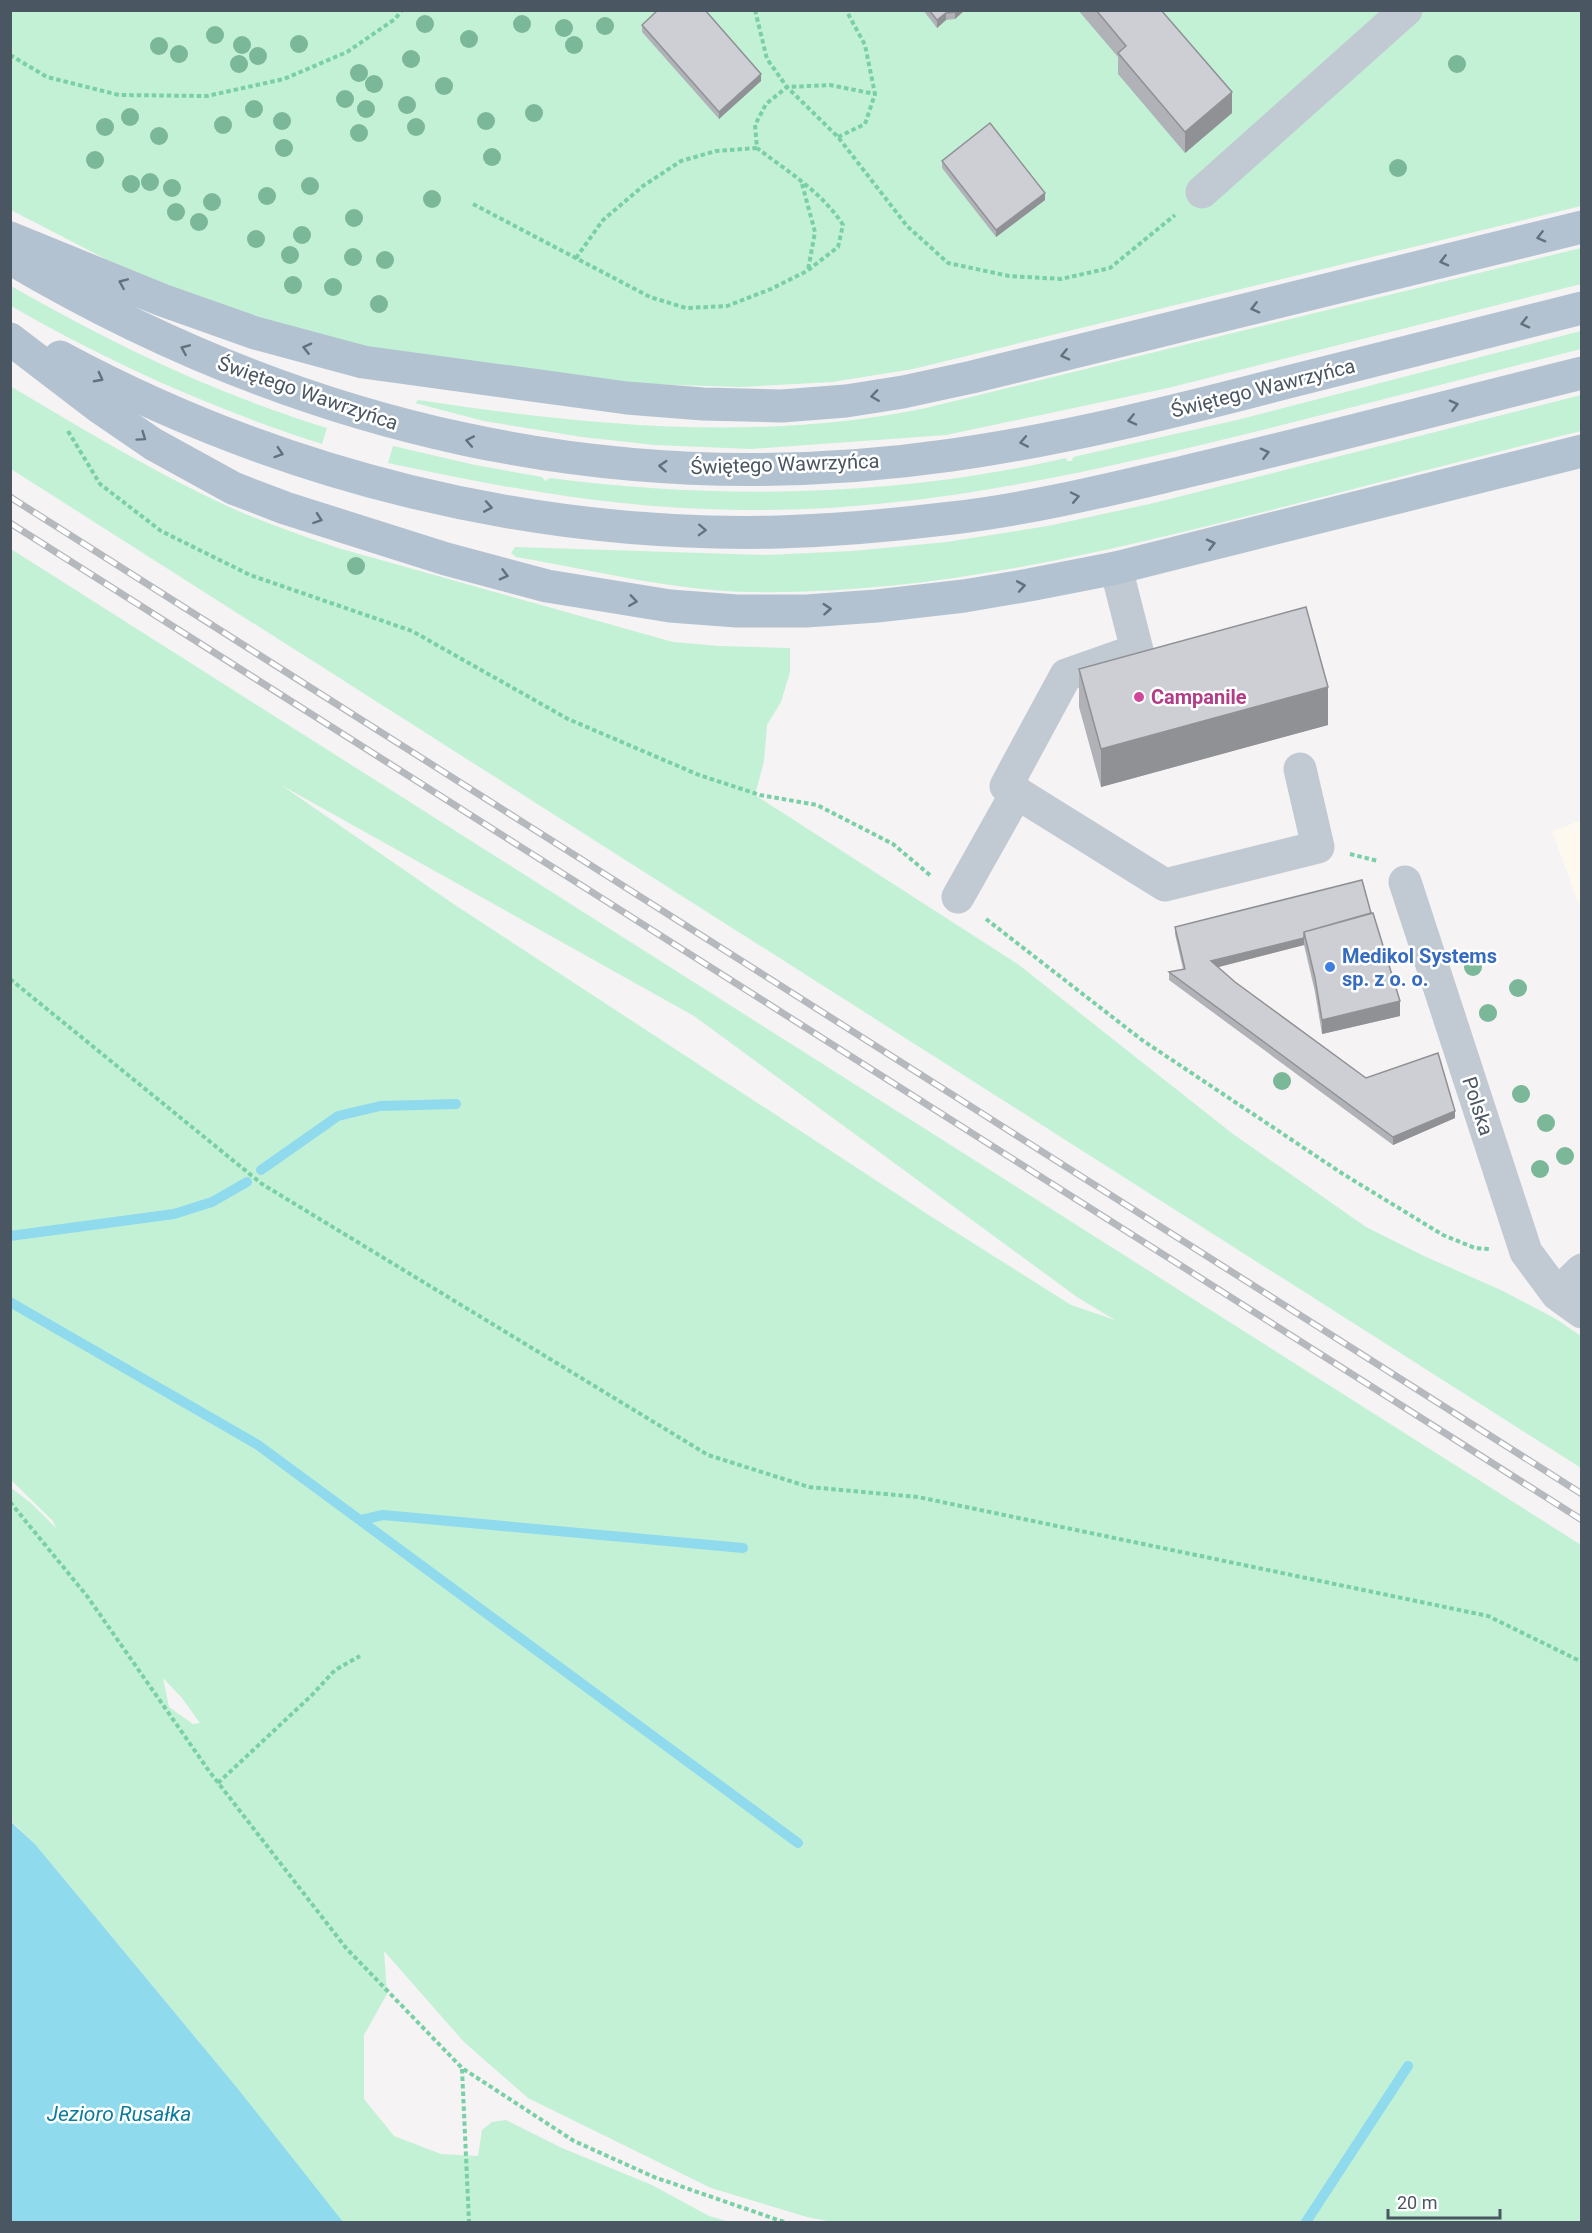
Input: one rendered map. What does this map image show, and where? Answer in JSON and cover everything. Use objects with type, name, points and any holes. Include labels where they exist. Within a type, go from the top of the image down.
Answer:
[{"type":"main road","points":[[10,238],[212,318],[300,347],[363,362],[627,398],[703,404],[782,406],[846,401],[960,380],[1581,227]]},
{"type":"main road","name":"Świętego Wawrzyńca","points":[[10,258],[98,308],[167,342],[274,385],[345,409],[405,426],[506,448],[618,463],[685,468],[814,468],[952,455],[1010,445],[1206,403],[1581,308]]},
{"type":"main road","points":[[10,331],[113,386],[178,415],[253,445],[350,476],[441,499],[529,515],[620,526],[698,530],[778,532],[864,527],[955,518],[1034,505],[1251,457],[1581,373]]},
{"type":"main road","points":[[10,339],[99,407],[153,444],[233,488],[347,529],[547,586],[670,606],[737,611],[806,611],[877,606],[964,596],[1116,568],[1581,451]]},
{"type":"street","points":[[1202,192],[1406,10]]},
{"type":"street","points":[[1116,568],[1137,650],[1066,675],[1006,786],[1165,885],[1318,847],[1300,769]]},
{"type":"street","points":[[958,897],[1017,792]]},
{"type":"street","name":"Polska","points":[[1405,882],[1526,1252],[1569,1303]]},
{"type":"street","points":[[1569,1303],[1581,1270]]},
{"type":"path","points":[[10,55],[47,77],[119,95],[207,96],[284,79],[347,52],[395,19],[402,10]]},
{"type":"path","points":[[755,10],[767,59],[788,87],[838,137],[907,226],[948,263],[1009,276],[1061,279],[1110,268],[1202,192]]},
{"type":"path","points":[[838,137],[865,124],[875,94],[865,45],[846,10]]},
{"type":"path","points":[[756,148],[755,125],[766,104],[788,87],[830,85],[875,94]]},
{"type":"path","points":[[473,204],[650,297],[686,308],[727,306],[771,289],[807,271],[838,248],[843,225],[834,210],[756,148],[716,151],[681,161],[643,186],[603,220],[576,258]]},
{"type":"path","points":[[801,182],[815,232],[807,271]]},
{"type":"path","points":[[63,423],[100,484],[161,531],[250,575],[412,631],[568,719],[699,775],[760,795],[817,805],[893,844],[1142,1040],[1343,1174],[1443,1235],[1475,1248],[1526,1252]]},
{"type":"path","points":[[1318,847],[1378,860],[1405,882]]},
{"type":"path","points":[[10,979],[262,1184],[708,1455],[809,1487],[918,1497],[1488,1616],[1581,1662]]},
{"type":"path","points":[[10,1502],[87,1596],[219,1783],[346,1948],[462,2068],[574,2140],[654,2177],[784,2223]]},
{"type":"path","points":[[219,1783],[312,1695],[335,1670],[360,1656]]},
{"type":"path","points":[[462,2068],[469,2223]]},
{"type":"shaded area","points":[[1581,820],[1581,910],[1552,832]]},
{"type":"green space","points":[[11,11],[1581,11],[1581,206],[913,369],[832,382],[740,387],[645,384],[375,351],[271,326],[123,268],[11,210]]},
{"type":"green space","points":[[1581,248],[1581,284],[1168,388],[946,435],[751,449],[655,445],[582,437],[484,421],[415,403],[418,400],[544,417],[672,427],[800,425],[863,419],[926,408]]},
{"type":"green space","points":[[11,286],[87,328],[165,366],[245,400],[327,428],[322,444],[202,400],[86,347],[11,306]]},
{"type":"green space","points":[[1581,331],[1581,349],[1134,460],[1005,487],[940,497],[810,509],[698,509],[565,496],[388,463],[393,446],[475,465],[542,477],[545,481],[550,478],[679,490],[809,491],[938,481],[1066,458],[1067,461],[1072,461],[1073,457],[1237,420]]},
{"type":"green space","points":[[10,386],[117,449],[199,493],[254,517],[338,548],[673,642],[790,648],[790,672],[781,702],[767,725],[764,761],[755,795],[1019,965],[1233,1134],[1366,1227],[1503,1291],[1556,1319],[1581,1336],[1581,1468],[11,469]]},
{"type":"green space","points":[[1581,395],[1581,431],[1145,541],[948,579],[815,591],[748,592],[689,588],[632,579],[516,557],[511,553],[515,547],[767,555],[852,551],[947,542],[1048,526],[1154,503]]},
{"type":"green space","points":[[11,549],[1581,1545],[1581,2222],[832,2222],[807,2217],[711,2188],[528,2098],[464,2042],[384,1951],[387,1994],[364,2035],[364,2099],[394,2136],[441,2154],[478,2156],[482,2130],[492,2122],[506,2120],[562,2148],[652,2185],[709,2216],[730,2222],[312,2222],[234,2084],[35,1844],[11,1821],[10,1487],[32,1504],[56,1528],[53,1521],[10,1479]],"holes":[[[281,785],[694,1016],[1077,1297],[1115,1320],[1071,1305],[938,1221],[455,905]],[[163,1678],[182,1698],[200,1723],[193,1724],[169,1707]]]},
{"type":"water","name":"Jezioro Rusałka","points":[[10,1821],[35,1844],[234,2084],[343,2222],[11,2222]]},
{"type":"building","points":[[658,10],[705,10],[761,74],[719,112],[642,25]]},
{"type":"building","points":[[929,10],[957,10],[946,13],[937,20]]},
{"type":"building","points":[[1096,10],[1161,10],[1232,92],[1185,132],[1118,53],[1126,46]]},
{"type":"building","points":[[990,123],[1045,193],[996,230],[942,161]]},
{"type":"building","points":[[1306,607],[1328,687],[1101,749],[1079,669]]},
{"type":"building","points":[[1362,880],[1371,913],[1304,932],[1304,938],[1211,961],[1235,982],[1366,1078],[1438,1053],[1455,1111],[1393,1137],[1169,972],[1185,969],[1175,927]]},
{"type":"building","points":[[1373,913],[1400,1001],[1322,1020],[1304,932]]},
{"type":"waterway","points":[[261,1170],[338,1116],[380,1106],[456,1104]]},
{"type":"waterway","points":[[10,1236],[174,1214],[212,1202],[247,1182]]},
{"type":"waterway","points":[[10,1302],[258,1445],[798,1843]]},
{"type":"waterway","points":[[361,1520],[383,1515],[743,1548]]},
{"type":"waterway","points":[[1306,2222],[1408,2066]]},
{"type":"railway","points":[[10,497],[1582,1494]]},
{"type":"railway","points":[[10,523],[1582,1520]]},
{"type":"place","name":"Campanile","points":[[1139,697]]},
{"type":"place","name":"Medikol Systems sp. z o. o.","points":[[1330,967]]}]
